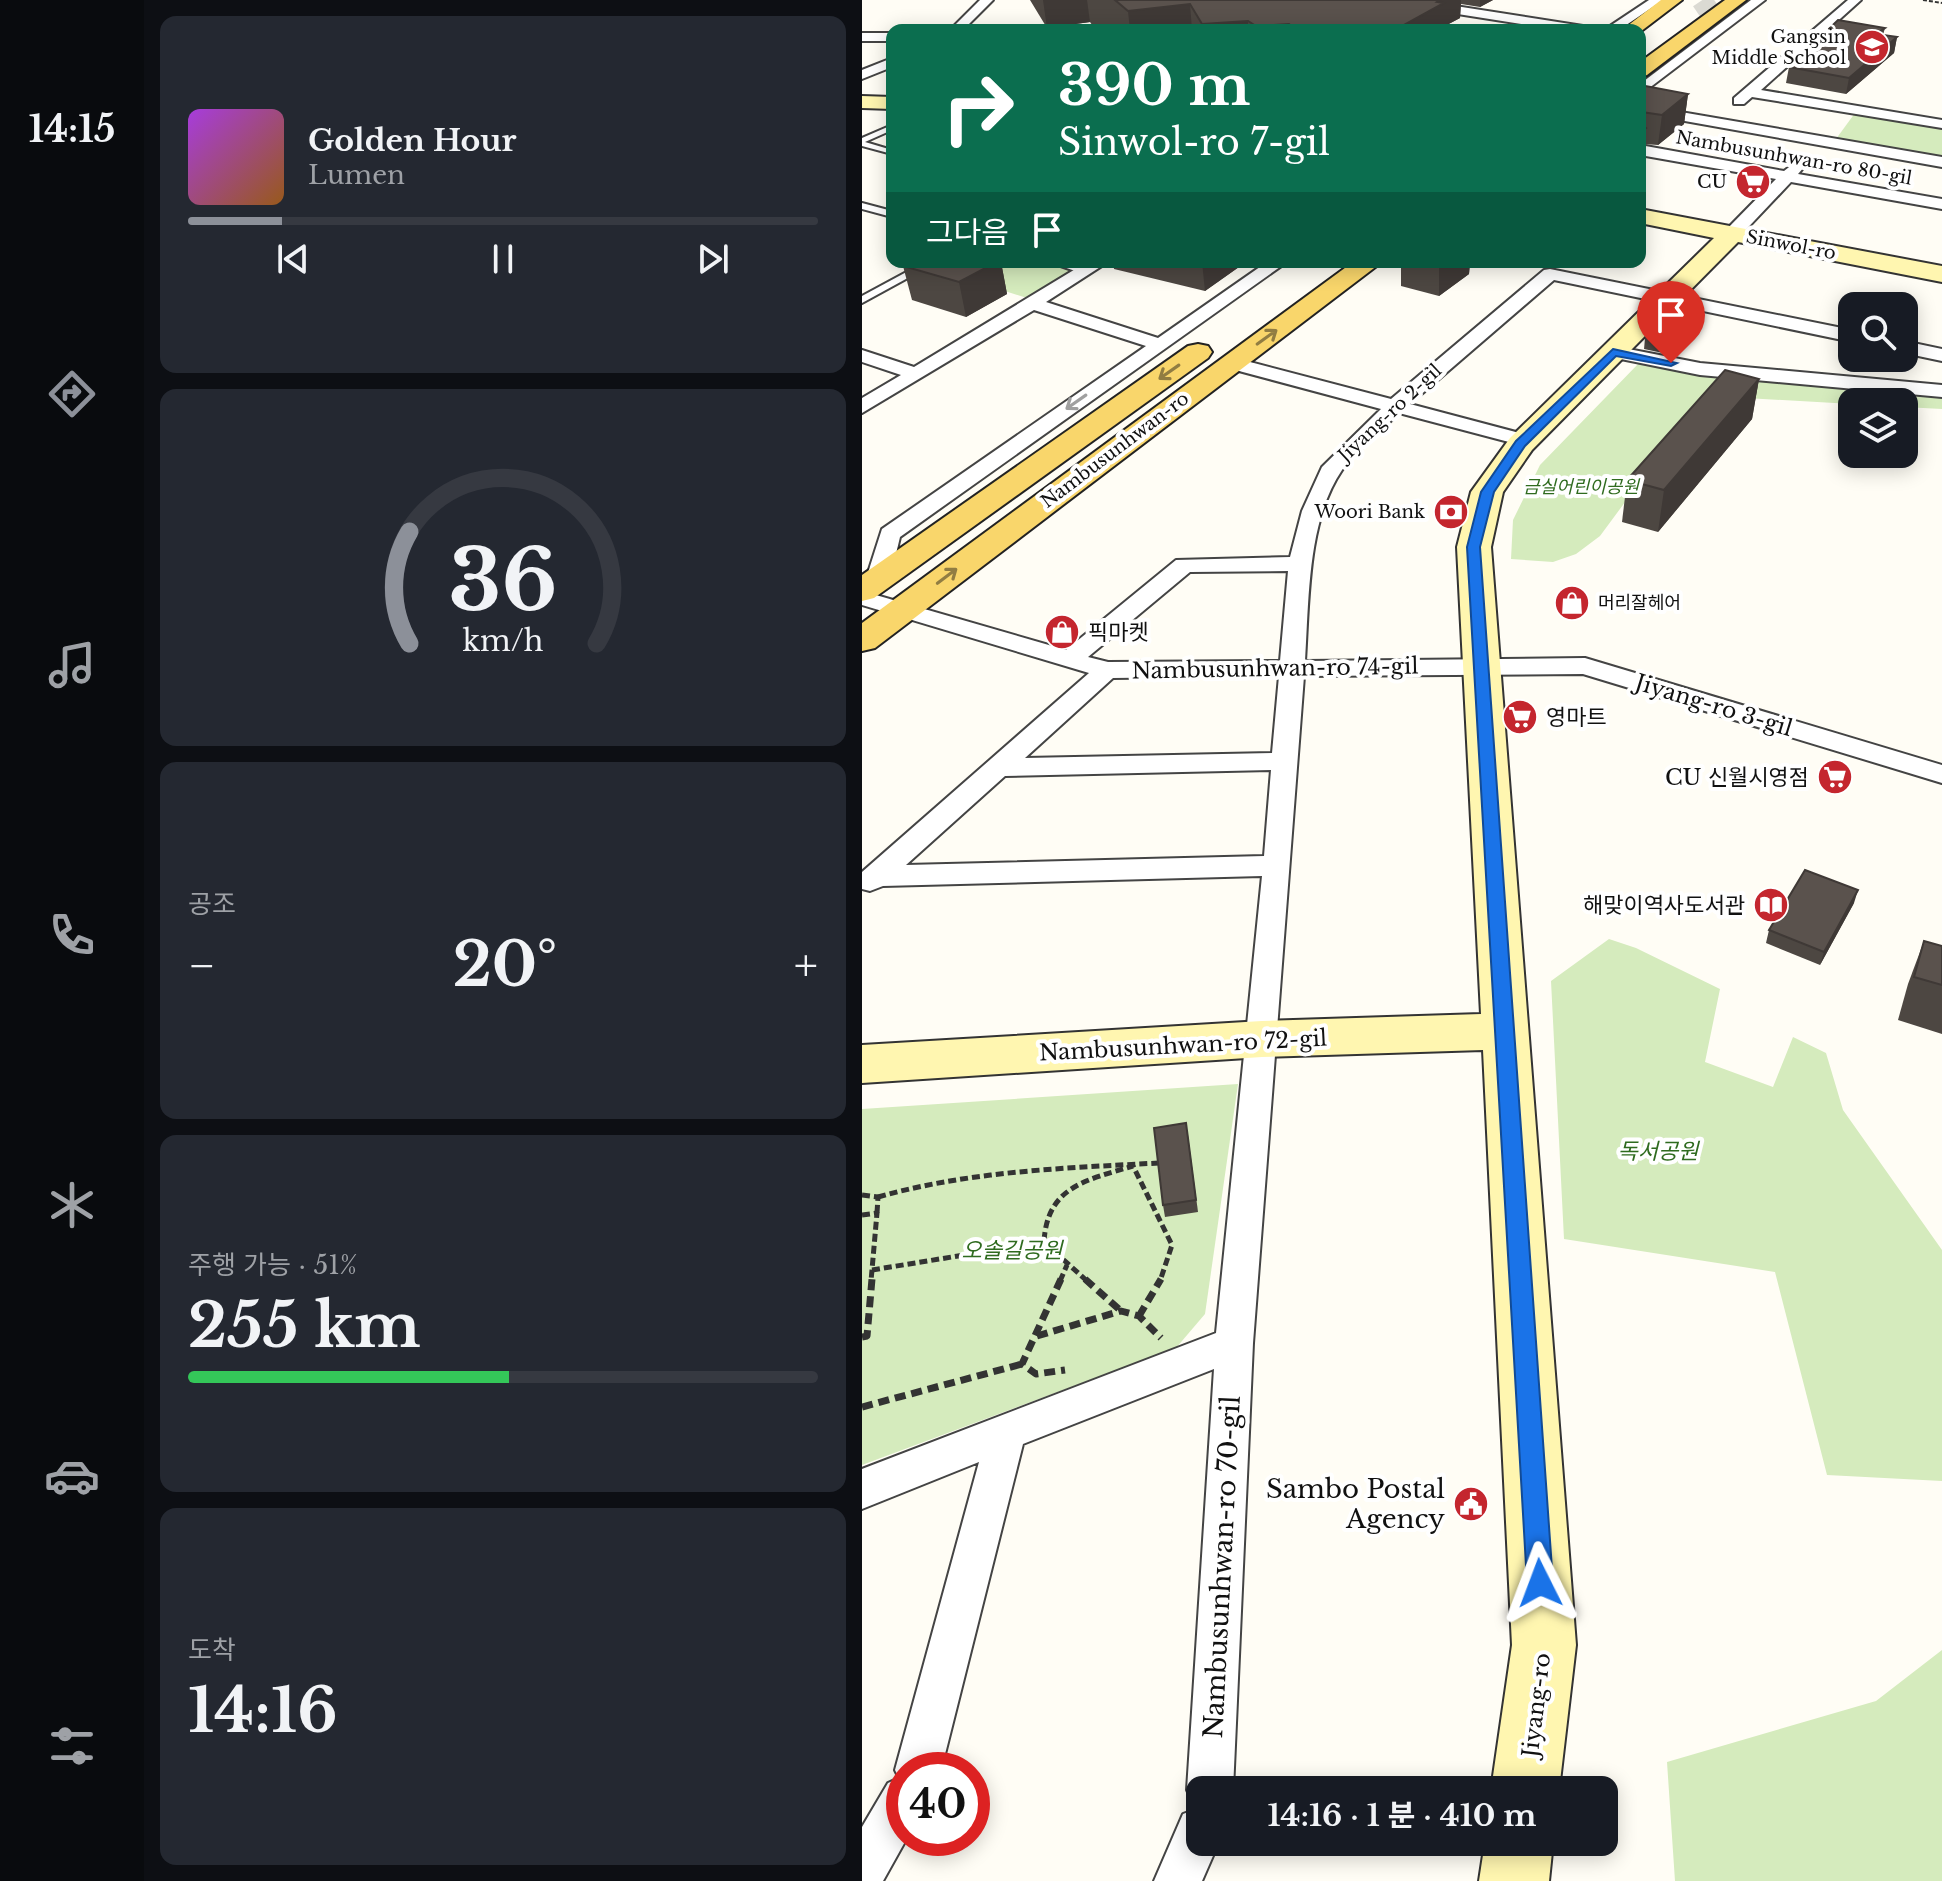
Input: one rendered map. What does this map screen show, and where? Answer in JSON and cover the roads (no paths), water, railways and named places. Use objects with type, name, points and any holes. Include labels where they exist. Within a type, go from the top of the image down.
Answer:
[{"type":"main road","points":[[1646,24],[1683,10],[1737,0]]},
{"type":"main road","points":[[1646,35],[1683,10]]},
{"type":"main road","points":[[1646,51],[1683,10]]},
{"type":"main road","points":[[1646,62],[1683,10]]},
{"type":"main road","name":"Nambusunhwan-ro","points":[[867,589],[1315,268]]},
{"type":"main road","name":"Nambusunhwan-ro","points":[[862,640],[1361,268]]},
{"type":"street","points":[[962,24],[987,0]]},
{"type":"street","points":[[1394,0],[1547,24]]},
{"type":"street","points":[[1632,24],[1683,10],[1759,0]]},
{"type":"street","points":[[1713,122],[1855,0]]},
{"type":"street","points":[[1486,24],[1516,6]]},
{"type":"street","points":[[1646,80],[1683,10]]},
{"type":"street","points":[[862,37],[886,37]]},
{"type":"street","points":[[862,75],[886,65]]},
{"type":"street","points":[[1750,92],[1942,162]]},
{"type":"street","points":[[862,102],[886,103]]},
{"type":"street","points":[[1646,110],[1713,122],[1942,124]]},
{"type":"street","points":[[1732,234],[1835,125]]},
{"type":"street","name":"Nambusunhwan-ro 80-gil","points":[[1646,151],[1942,204]]},
{"type":"street","name":"Sinwol-ro","points":[[1646,217],[1942,274]]},
{"type":"street","name":"Jiyang-ro","points":[[1527,1776],[1544,1645],[1474,547],[1487,492],[1524,440],[1732,234]]},
{"type":"street","points":[[862,407],[1090,268]]},
{"type":"street","points":[[867,589],[890,534],[1269,268]]},
{"type":"street","name":"Jiyang-ro 2-gil","points":[[1262,1039],[1300,564],[1313,511],[1333,467],[1394,407],[1550,274],[1667,298]]},
{"type":"street","points":[[1667,298],[1838,333]]},
{"type":"street","points":[[1032,303],[1158,344]]},
{"type":"street","points":[[1918,350],[1942,355]]},
{"type":"street","points":[[1613,352],[1700,369],[1942,391]]},
{"type":"street","points":[[862,356],[917,374]]},
{"type":"street","points":[[1231,363],[1524,440]]},
{"type":"street","points":[[1070,659],[1184,565],[1300,564]]},
{"type":"street","name":"Nambusunhwan-ro 74-gil","points":[[867,589],[903,609],[1107,670],[1481,667]]},
{"type":"street","name":"Jiyang-ro 3-gil","points":[[1481,667],[1585,666],[1942,774]]},
{"type":"street","points":[[869,882],[1107,670]]},
{"type":"street","points":[[997,767],[1285,761]]},
{"type":"street","points":[[869,882],[1277,866]]},
{"type":"street","name":"Nambusunhwan-ro 72-gil","points":[[862,1064],[1262,1039],[1505,1031]]},
{"type":"street","name":"Nambusunhwan-ro 70-gil","points":[[1211,1776],[1234,1343],[1262,1039]]},
{"type":"street","points":[[862,1489],[1234,1343]]},
{"type":"street","points":[[923,1752],[1007,1432]]},
{"type":"street","points":[[862,1872],[886,1830]]},
{"type":"street","points":[[1178,1881],[1189,1856]]},
{"type":"street","points":[[1514,1881],[1517,1856]]},
{"type":"lane","points":[[862,143],[886,130]]},
{"type":"lane","points":[[862,143],[886,150]]},
{"type":"lane","points":[[865,208],[886,213]]},
{"type":"lane","points":[[862,300],[921,268]]},
{"type":"tunnel","points":[[1699,15],[1721,0]]},
{"type":"place","name":"Gangsin Middle School","points":[[1872,47]]},
{"type":"place","name":"CU","points":[[1753,182]]},
{"type":"place","name":"Woori Bank","points":[[1451,512]]},
{"type":"place","name":"머리잘헤어","points":[[1572,603]]},
{"type":"place","name":"픽마켓","points":[[1062,632]]},
{"type":"place","name":"영마트","points":[[1520,717]]},
{"type":"place","name":"CU 신월시영점","points":[[1835,777]]},
{"type":"place","name":"해맞이역사도서관","points":[[1771,905]]},
{"type":"place","name":"Sambo Postal Agency","points":[[1471,1504]]},
{"type":"park label","name":"금실어린이공원","points":[[1581,487]]},
{"type":"park label","name":"독서공원","points":[[1658,1151]]},
{"type":"park label","name":"오솔길공원","points":[[1012,1250]]}]
